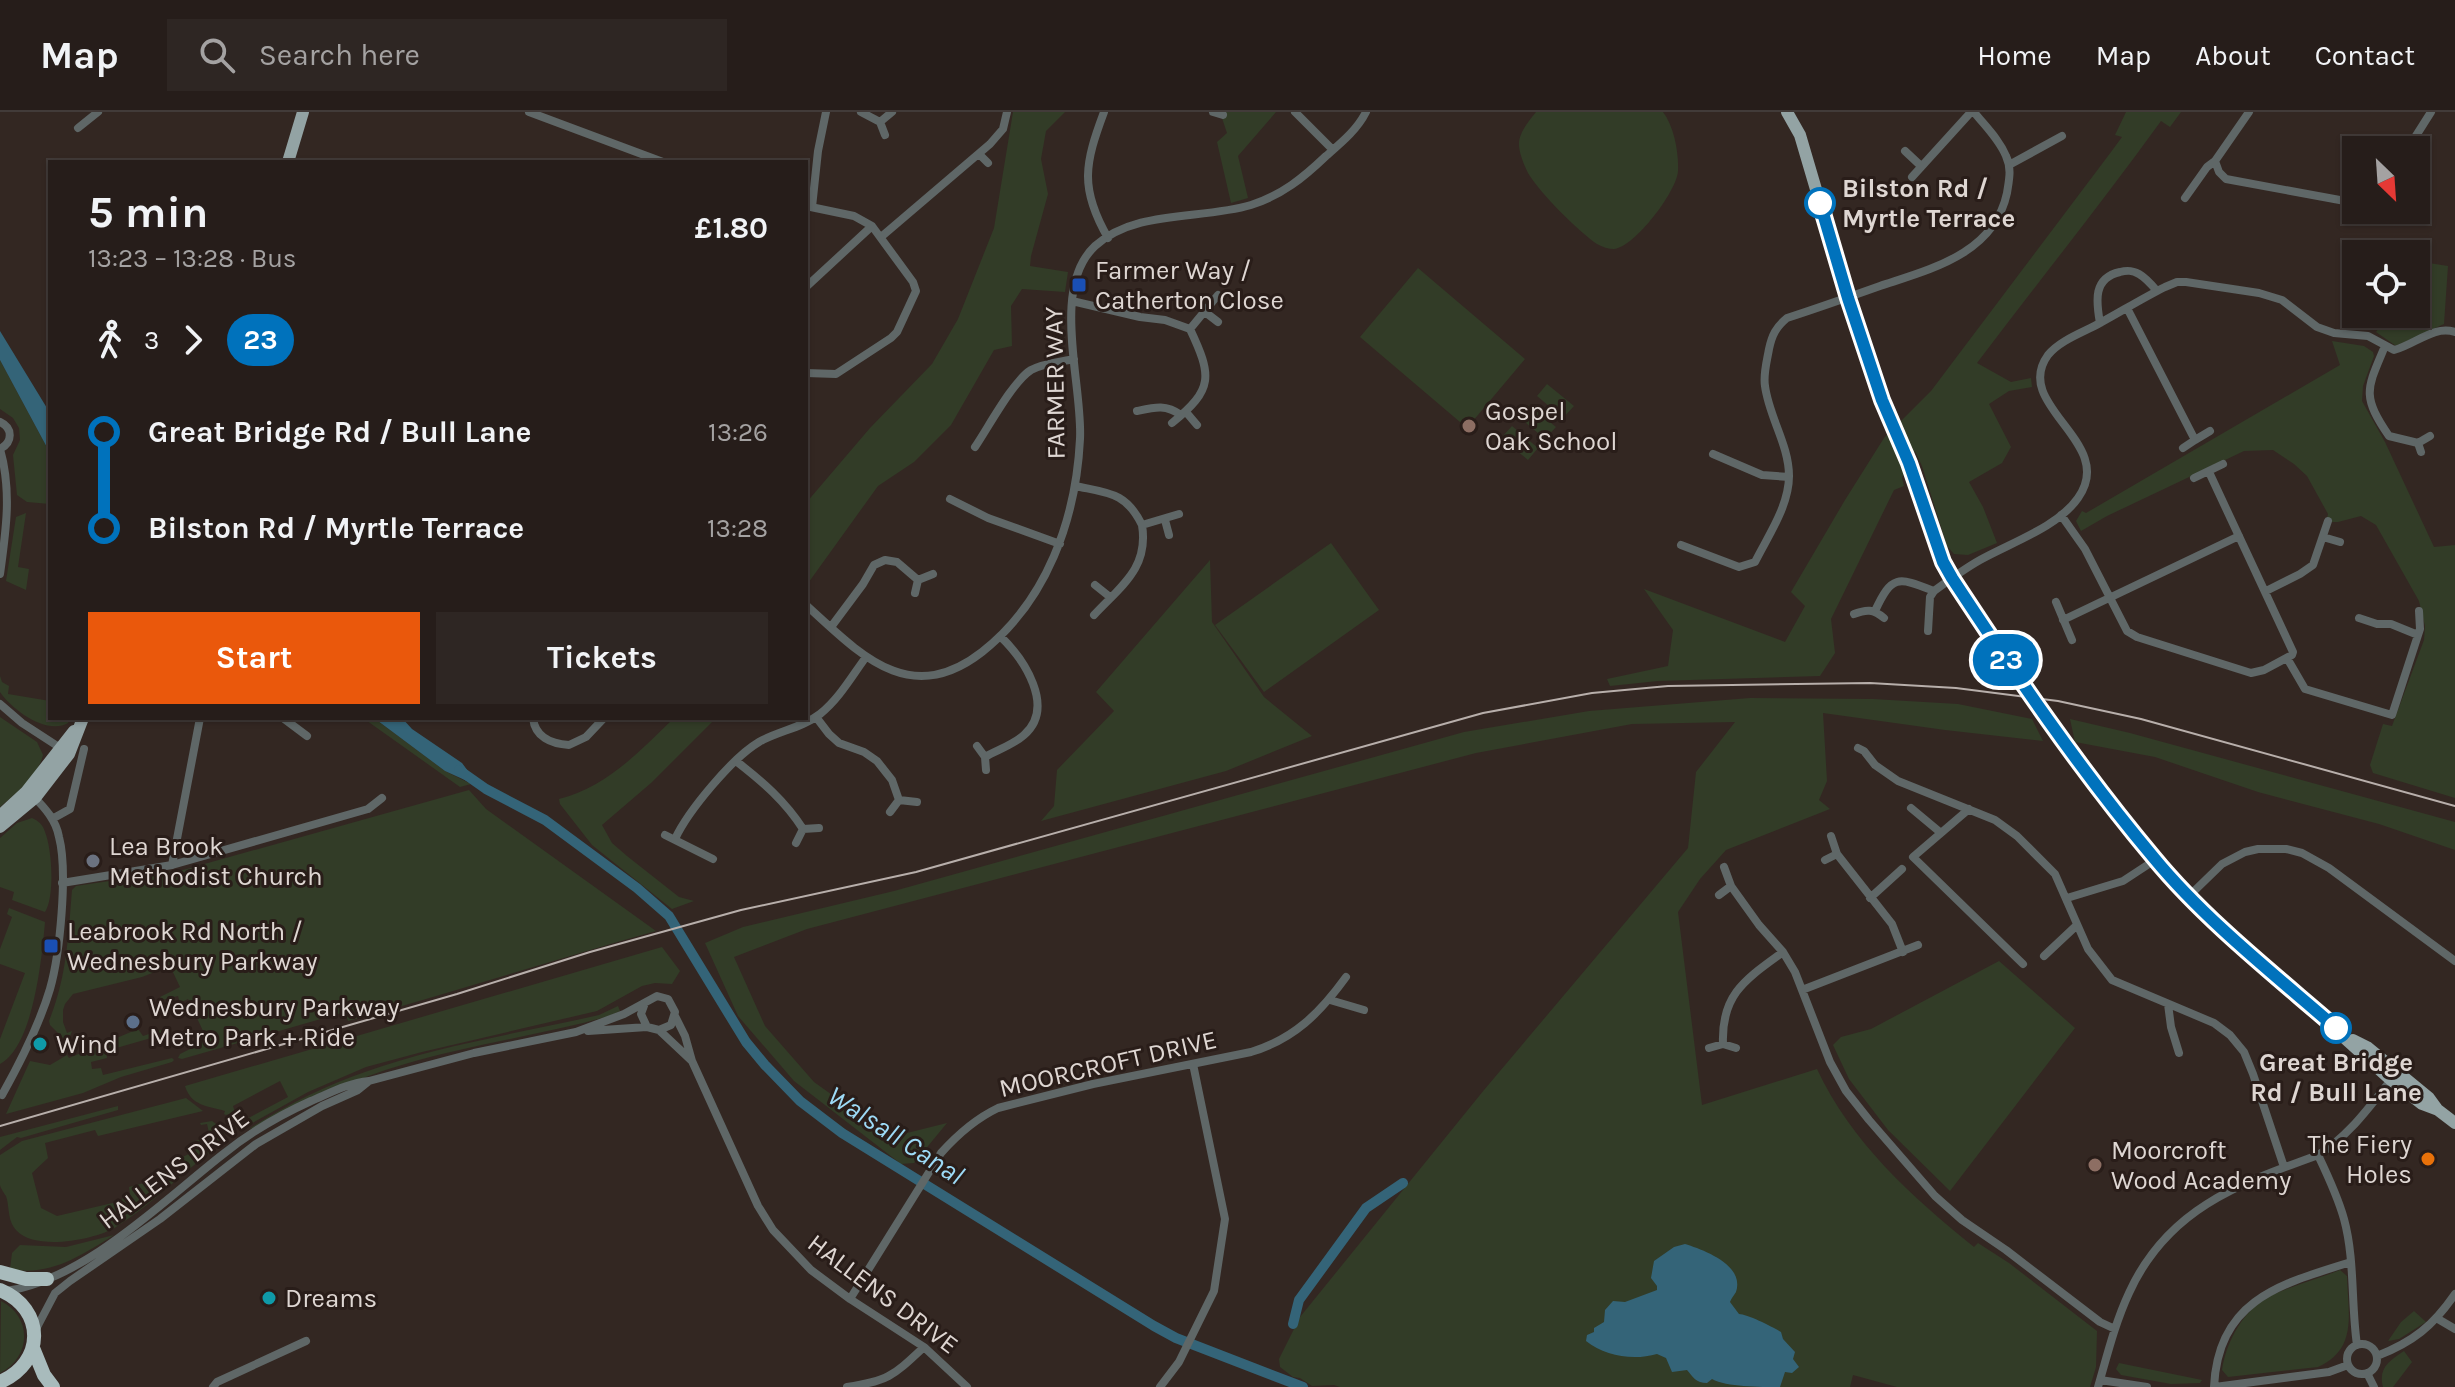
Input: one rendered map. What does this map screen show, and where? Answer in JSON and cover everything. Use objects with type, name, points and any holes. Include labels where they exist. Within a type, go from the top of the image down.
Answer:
[{"type":"highway","points":[[4,1274],[26,1279],[47,1279]]},
{"type":"highway","points":[[2,1290],[26,1309],[44,1375],[53,1387]]},
{"type":"highway","points":[[6,1384],[27,1362],[33,1340]]},
{"type":"main road","points":[[289,160],[303,112]]},
{"type":"main road","points":[[1787,112],[1800,135],[1848,298],[1893,429],[1909,463],[1943,562],[1952,578],[2051,723],[2155,860],[2189,896],[2357,1051],[2422,1104],[2438,1110]]},
{"type":"main road","points":[[0,821],[31,794],[65,751],[82,720]]},
{"type":"main road","points":[[2343,1035],[2367,1047],[2455,1123]]},
{"type":"street","points":[[78,128],[98,112]]},
{"type":"street","points":[[529,112],[558,117],[658,160]]},
{"type":"street","points":[[808,373],[836,374],[844,371],[897,332],[916,291],[913,282],[872,226],[854,216],[809,207],[826,112]]},
{"type":"street","points":[[861,112],[880,122],[885,135]]},
{"type":"street","points":[[880,122],[892,112]]},
{"type":"street","points":[[881,237],[979,154],[1003,129],[1007,112]]},
{"type":"street","points":[[1104,112],[1087,172],[1092,206],[1108,238]]},
{"type":"street","points":[[1295,112],[1333,150]]},
{"type":"street","name":"FARMER WAY","points":[[808,607],[866,657],[895,672],[922,676],[942,673],[976,657],[1000,636],[1025,606],[1055,558],[1070,515],[1080,438],[1072,301],[1075,278],[1085,258],[1108,238],[1144,222],[1235,209],[1292,187],[1354,130],[1366,112]]},
{"type":"street","points":[[1681,545],[1739,567],[1755,562],[1786,496],[1789,477],[1787,459],[1764,384],[1775,330],[1787,318],[1944,265],[1988,231],[2005,202],[2010,175],[2009,165],[1997,140],[1972,112],[1912,177]]},
{"type":"street","points":[[2185,198],[2249,112]]},
{"type":"street","points":[[2416,136],[2431,112]]},
{"type":"street","points":[[2009,165],[2062,136]]},
{"type":"street","points":[[1905,151],[1921,166]]},
{"type":"street","points":[[979,154],[988,163]]},
{"type":"street","points":[[2215,161],[2226,179],[2342,200]]},
{"type":"street","points":[[808,285],[872,226]]},
{"type":"street","points":[[2100,323],[2098,289],[2114,274],[2133,271],[2157,291]]},
{"type":"street","points":[[1928,631],[1930,597],[1934,591],[1979,560],[2061,515],[2080,496],[2086,466],[2080,444],[2047,403],[2041,375],[2047,357],[2054,350],[2100,323],[2177,282],[2192,282],[2282,300],[2317,327],[2334,333],[2368,336],[2394,350],[2410,346],[2434,331],[2445,329],[2455,332]]},
{"type":"street","points":[[1190,329],[1218,295]]},
{"type":"street","points":[[1072,301],[1165,320],[1190,329],[1203,358],[1205,387],[1196,402],[1172,423]]},
{"type":"street","points":[[2127,308],[2195,440]]},
{"type":"street","points":[[1205,312],[1218,322]]},
{"type":"street","points":[[2385,346],[2368,385],[2370,403],[2389,436],[2419,448],[2430,436]]},
{"type":"street","points":[[975,447],[1027,372],[1042,365],[1074,359]]},
{"type":"street","points":[[1137,411],[1158,406],[1169,408],[1184,414],[1197,425]]},
{"type":"street","points":[[0,422],[7,426],[10,434],[8,443],[0,449],[8,505],[0,574]]},
{"type":"street","points":[[2183,448],[2210,431]]},
{"type":"street","points":[[1713,454],[1762,475],[1789,477]]},
{"type":"street","points":[[2194,478],[2223,464]]},
{"type":"street","points":[[2061,515],[2085,549],[2127,631],[2137,637],[2251,673],[2264,670],[2287,658],[2293,652],[2292,646],[2209,472]]},
{"type":"street","points":[[1075,486],[1116,494],[1132,508],[1142,525],[1144,543],[1140,561],[1094,615]]},
{"type":"street","points":[[950,499],[988,518],[1060,544]]},
{"type":"street","points":[[1142,525],[1179,514]]},
{"type":"street","points":[[1165,520],[1169,535]]},
{"type":"street","points":[[2266,591],[2313,565],[2328,521]]},
{"type":"street","points":[[2063,620],[2239,536]]},
{"type":"street","points":[[2323,537],[2340,542]]},
{"type":"street","points":[[831,627],[874,565],[885,560],[897,562],[918,580]]},
{"type":"street","points":[[918,580],[933,574]]},
{"type":"street","points":[[915,593],[918,580]]},
{"type":"street","points":[[1875,611],[1893,582],[1902,580],[1934,591]]},
{"type":"street","points":[[1095,585],[1110,597]]},
{"type":"street","points":[[2056,602],[2072,640]]},
{"type":"street","points":[[1854,614],[1864,610],[1875,611],[1884,618]]},
{"type":"street","points":[[2287,658],[2305,689],[2392,715],[2422,624],[2419,611]]},
{"type":"street","points":[[2359,618],[2377,624],[2391,624],[2418,635]]},
{"type":"street","points":[[985,757],[1022,737],[1037,719],[1038,709],[1026,669],[1015,651],[1000,636]]},
{"type":"street","points":[[675,839],[697,804],[736,761],[760,741],[816,717],[829,707],[866,657]]},
{"type":"street","points":[[0,704],[22,723],[65,751]]},
{"type":"street","points":[[816,717],[839,743],[864,752],[877,761],[892,780],[899,800],[890,812]]},
{"type":"street","points":[[172,865],[200,720]]},
{"type":"street","points":[[533,720],[534,727],[544,738],[569,745],[586,737],[602,720]]},
{"type":"street","points":[[296,722],[307,736]]},
{"type":"street","points":[[977,746],[985,757],[986,770]]},
{"type":"street","points":[[1858,748],[1898,781],[1995,820],[2027,844],[2055,874],[2088,949],[2112,980],[2214,1023],[2230,1035],[2244,1052],[2284,1167]]},
{"type":"street","points":[[52,819],[70,809],[84,749]]},
{"type":"street","points":[[736,761],[773,789],[803,829]]},
{"type":"street","points":[[2,1095],[36,1027],[50,989],[56,960],[63,857],[59,834],[52,819],[31,794]]},
{"type":"street","points":[[62,883],[172,865],[368,809],[382,798]]},
{"type":"street","points":[[899,800],[917,802]]},
{"type":"street","points":[[1911,808],[1941,833]]},
{"type":"street","points":[[1969,809],[1913,857],[2023,964]]},
{"type":"street","points":[[803,829],[819,828]]},
{"type":"street","points":[[796,843],[803,829]]},
{"type":"street","points":[[665,835],[713,859]]},
{"type":"street","points":[[1831,836],[1837,854],[1892,924],[1903,952]]},
{"type":"street","points":[[2189,896],[2222,864],[2245,852],[2286,849],[2302,853],[2329,868],[2455,961]]},
{"type":"street","points":[[1825,860],[1837,854]]},
{"type":"street","points":[[2067,898],[2123,881],[2155,860]]},
{"type":"street","points":[[1724,867],[1731,886],[1795,972],[1830,1062],[1846,1091],[1935,1196],[1962,1220],[2100,1322],[2115,1329]]},
{"type":"street","points":[[1870,898],[1902,869]]},
{"type":"street","points":[[1719,895],[1731,886]]},
{"type":"street","points":[[2044,956],[2077,925]]},
{"type":"street","points":[[1802,990],[1918,945]]},
{"type":"street","points":[[1723,1044],[1724,1014],[1729,1001],[1744,980],[1783,952]]},
{"type":"street","name":"MOORCROFT DRIVE","points":[[850,1299],[933,1165],[960,1132],[998,1108],[1093,1084],[1251,1052],[1283,1040],[1306,1024],[1330,1000],[1346,977]]},
{"type":"street","points":[[647,1027],[641,1014],[645,1003],[652,997],[665,998],[673,1005],[675,1016],[671,1025],[659,1030]]},
{"type":"street","points":[[1330,1000],[1364,1010]]},
{"type":"street","name":"HALLENS DRIVE","points":[[576,1032],[645,1003]]},
{"type":"street","points":[[2168,1004],[2179,1053]]},
{"type":"street","name":"HALLENS DRIVE","points":[[675,1016],[692,1061],[758,1206],[773,1230],[811,1270],[924,1347],[967,1387]]},
{"type":"street","name":"HALLENS DRIVE","points":[[2,1290],[27,1288],[85,1259],[130,1229],[260,1128],[298,1107],[356,1082],[576,1032],[647,1027],[659,1030],[692,1061]]},
{"type":"street","points":[[1709,1048],[1723,1044],[1736,1048]]},
{"type":"street","points":[[2147,1387],[2099,1383],[2115,1329],[2147,1259],[2197,1210],[2233,1187],[2318,1155],[2342,1137],[2391,1080],[2393,1075],[2381,1065],[2380,1058]]},
{"type":"street","points":[[1160,1387],[1179,1362],[1214,1291],[1225,1219],[1193,1064]]},
{"type":"street","points":[[2391,1080],[2407,1080]]},
{"type":"street","name":"HALLENS DRIVE","points":[[33,1340],[55,1293],[70,1281],[160,1219],[256,1144],[322,1106],[358,1090],[369,1081]]},
{"type":"street","points":[[2318,1155],[2345,1220],[2357,1345]]},
{"type":"street","points":[[2348,1365],[2329,1372],[2214,1387],[2215,1367],[2224,1338],[2239,1316],[2259,1297],[2300,1278],[2351,1262]]},
{"type":"street","points":[[2377,1356],[2400,1347],[2438,1319],[2455,1294]]},
{"type":"street","points":[[2438,1319],[2455,1329]]},
{"type":"street","points":[[213,1387],[217,1382],[306,1341]]},
{"type":"street","points":[[2357,1345],[2371,1347],[2377,1356],[2376,1366],[2367,1373],[2356,1373],[2348,1365],[2349,1351],[2357,1345]]},
{"type":"street","points":[[847,1387],[886,1379],[924,1347]]},
{"type":"street","points":[[2367,1373],[2374,1387]]},
{"type":"green space","points":[[1013,112],[1065,112],[1046,131],[1041,159],[1048,194],[1030,266],[1068,272],[1065,292],[1022,289],[1011,306],[1012,346],[994,350],[951,425],[914,462],[878,486],[808,583],[808,501],[870,428],[932,364],[958,319],[994,228]]},
{"type":"green space","points":[[1220,112],[1276,112],[1238,156],[1248,198],[1231,203],[1217,142],[1227,133]]},
{"type":"green space","points":[[1536,112],[1663,112],[1677,148],[1676,180],[1654,217],[1633,239],[1614,249],[1599,245],[1570,221],[1533,181],[1521,155],[1519,140]]},
{"type":"green space","points":[[2126,112],[2181,112],[2170,127],[2161,121],[1977,363],[2011,382],[2031,378],[2032,387],[2009,391],[1989,404],[2011,447],[2002,463],[1969,482],[1997,543],[1968,555],[1954,554],[1947,546],[1915,451],[1902,478],[1904,486],[1894,490],[1831,619],[1835,653],[1820,676],[1658,681],[1610,686],[1607,679],[1668,666],[1673,630],[1644,589],[1785,642],[1805,606],[1791,592],[1884,438],[1931,391],[2111,152],[2122,137],[2115,135]]},
{"type":"green space","points":[[2430,263],[2448,266],[2444,324],[2396,346],[2376,332],[2379,328],[2430,328]]},
{"type":"green space","points":[[1418,268],[1525,359],[1467,428],[1360,337]]},
{"type":"green space","points":[[2332,341],[2364,346],[2373,352],[2362,401],[2385,442],[2434,547],[2455,545],[2455,798],[2373,773],[2370,765],[2383,724],[2392,726],[2424,640],[2425,626],[2419,601],[2376,525],[2361,516],[2326,522],[2328,514],[2307,476],[2294,464],[2273,450],[2244,451],[2081,531],[2076,521],[2082,511],[2086,513],[2340,365]]},
{"type":"green space","points":[[0,360],[48,449],[48,504],[27,502],[17,495],[13,455],[20,440],[19,428],[13,418],[0,409]]},
{"type":"green space","points":[[1547,384],[1574,406],[1563,418],[1537,396]]},
{"type":"green space","points":[[1529,405],[1556,427],[1545,439],[1519,417]]},
{"type":"green space","points":[[1512,426],[1538,448],[1528,460],[1501,438]]},
{"type":"green space","points":[[26,513],[18,567],[29,569],[26,590],[6,581],[16,517]]},
{"type":"green space","points":[[1331,543],[1379,610],[1264,692],[1215,625]]},
{"type":"green space","points":[[1210,560],[1212,622],[1264,697],[1312,736],[1226,771],[1041,821],[1054,806],[1057,770],[1114,711],[1096,692]]},
{"type":"green space","points":[[0,676],[2,682],[9,686],[8,694],[48,701],[48,720],[69,720],[68,723],[50,726],[31,719],[13,707],[0,692]]},
{"type":"green space","points":[[1750,698],[1873,699],[1958,704],[2032,719],[2043,741],[1823,713],[1827,781],[1819,800],[1830,809],[1726,850],[1700,879],[1678,912],[1702,1105],[1817,1069],[1847,1121],[1906,1188],[1974,1247],[1978,1243],[2009,1263],[2097,1331],[2096,1367],[2090,1387],[1897,1387],[1853,1375],[1850,1387],[1340,1387],[1312,1386],[1280,1367],[1279,1359],[1300,1317],[1484,1090],[1688,848],[1696,772],[1735,722],[1632,724],[1476,753],[807,929],[734,957],[765,1026],[814,1082],[891,1137],[947,1123],[914,1163],[901,1164],[794,1081],[738,1016],[705,943],[743,927],[894,891],[1464,732],[1589,711]]},
{"type":"green space","points":[[0,717],[37,742],[43,755],[31,777],[0,807]]},
{"type":"green space","points":[[2070,719],[2455,822],[2455,850],[2379,824],[2258,792],[2155,757],[2075,742]]},
{"type":"green space","points":[[366,720],[377,720],[445,771],[471,784],[460,787]]},
{"type":"green space","points":[[672,720],[714,720],[651,783],[602,825],[612,843],[627,856],[679,897],[694,901],[672,909],[592,845],[560,804],[559,799],[608,777]]},
{"type":"green space","points":[[469,790],[486,809],[656,931],[348,1021],[345,1012],[182,1059],[178,1058],[180,1054],[200,1044],[197,1037],[204,1033],[188,999],[180,1003],[178,996],[162,1000],[161,1007],[160,997],[180,987],[170,966],[142,977],[73,994],[63,1010],[67,1033],[72,1031],[69,1039],[65,1040],[50,1025],[63,972],[72,890],[76,886],[183,870]]},
{"type":"green space","points":[[32,818],[43,827],[49,849],[51,884],[45,912],[12,900],[14,892],[0,887],[0,838],[17,823]]},
{"type":"green space","points":[[9,908],[45,922],[38,977],[28,1020],[12,1054],[0,1064],[0,1039],[25,973],[0,964],[0,949],[12,917],[7,914]]},
{"type":"green space","points":[[662,947],[680,971],[672,984],[642,986],[597,1011],[366,1067],[308,1092],[245,1127],[236,1126],[234,1121],[238,1117],[241,1122],[288,1097],[280,1081],[233,1106],[235,1112],[226,1115],[225,1111],[191,1098],[185,1086]]},
{"type":"green space","points":[[1999,961],[2075,1028],[1950,1191],[1888,1130],[1849,1079],[1833,1045],[1841,1037],[1871,1029]]},
{"type":"green space","points":[[618,1006],[620,1011],[609,1016],[385,1070],[249,1129],[320,1090],[393,1063],[451,1047],[599,1015]]},
{"type":"green space","points":[[138,1029],[143,1036],[161,1030],[165,1034],[106,1051],[107,1058],[91,1062],[92,1069],[101,1068],[103,1075],[174,1060],[83,1093],[6,1114],[30,1061],[50,1065],[67,1055],[69,1058]]},
{"type":"green space","points":[[186,1098],[203,1111],[98,1136],[95,1130],[45,1143],[48,1158],[32,1173],[41,1208],[57,1216],[121,1201],[130,1194],[129,1187],[151,1181],[150,1175],[193,1152],[191,1142],[210,1137],[207,1124],[200,1123],[212,1121],[223,1129],[226,1138],[222,1143],[157,1197],[116,1227],[94,1236],[51,1242],[38,1241],[17,1231],[10,1219],[6,1196],[0,1185],[0,1155],[22,1141]]},
{"type":"green space","points":[[118,1106],[118,1110],[17,1137],[0,1150],[0,1137]]},
{"type":"green space","points":[[114,1235],[78,1257],[52,1267],[25,1271],[10,1269],[12,1253],[20,1245],[66,1247]]},
{"type":"green space","points":[[2340,1270],[2347,1276],[2349,1317],[2340,1351],[2318,1367],[2228,1377],[2222,1370],[2227,1350],[2235,1331],[2255,1307],[2279,1292]]},
{"type":"green space","points":[[1,1301],[19,1317],[24,1337],[18,1358],[0,1373]]},
{"type":"green space","points":[[2414,1311],[2426,1322],[2399,1339],[2388,1341],[2401,1322]]},
{"type":"green space","points":[[2404,1351],[2412,1362],[2393,1387],[2383,1387],[2383,1370]]},
{"type":"green space","points":[[2119,1363],[2202,1380],[2200,1383],[2171,1384],[2121,1375],[2116,1369]]},
{"type":"water","points":[[0,331],[48,410],[48,449],[0,360]]},
{"type":"water","points":[[377,720],[404,720],[462,763],[471,775],[467,781],[445,771]]},
{"type":"water","points":[[1685,1244],[1712,1255],[1729,1267],[1737,1282],[1730,1302],[1739,1314],[1781,1332],[1795,1352],[1793,1359],[1799,1367],[1792,1373],[1785,1372],[1780,1387],[1735,1385],[1712,1379],[1703,1383],[1687,1370],[1672,1372],[1666,1358],[1657,1354],[1620,1356],[1586,1341],[1587,1335],[1604,1322],[1605,1310],[1613,1301],[1625,1302],[1657,1290],[1651,1278],[1654,1261],[1674,1247]]},
{"type":"waterway","name":"Walsall Canal","points":[[459,770],[486,789],[545,820],[637,888],[669,916],[746,1042],[800,1101],[842,1133],[1154,1326],[1176,1338],[1303,1387]]},
{"type":"waterway","points":[[1293,1324],[1299,1300],[1366,1208],[1403,1183]]},
{"type":"tram line","points":[[0,1126],[741,910],[916,872],[1483,713],[1592,693],[1668,686],[1870,683],[1956,688],[2058,701],[2141,719],[2455,806]]},
{"type":"bus line","name":"23","points":[[1820,203],[1882,400],[1909,463],[1943,562],[1952,578],[2051,723],[2155,860],[2189,896],[2336,1028]]},
{"type":"place","name":"Bilston Rd / Myrtle Terrace","points":[[1820,203]]},
{"type":"place","name":"Farmer Way / Catherton Close","points":[[1079,285]]},
{"type":"place","name":"Gospel Oak School","points":[[1469,426]]},
{"type":"place","name":"Lea Brook Methodist Church","points":[[93,861]]},
{"type":"place","name":"Leabrook Rd North / Wednesbury Parkway","points":[[51,946]]},
{"type":"place","name":"Wednesbury Parkway Metro Park + Ride","points":[[133,1022]]},
{"type":"place","name":"Great Bridge Rd / Bull Lane","points":[[2336,1028]]},
{"type":"place","name":"Wind","points":[[40,1044]]},
{"type":"place","name":"The Fiery Holes","points":[[2428,1159]]},
{"type":"place","name":"Moorcroft Wood Academy","points":[[2095,1165]]},
{"type":"place","name":"Dreams","points":[[269,1298]]}]
